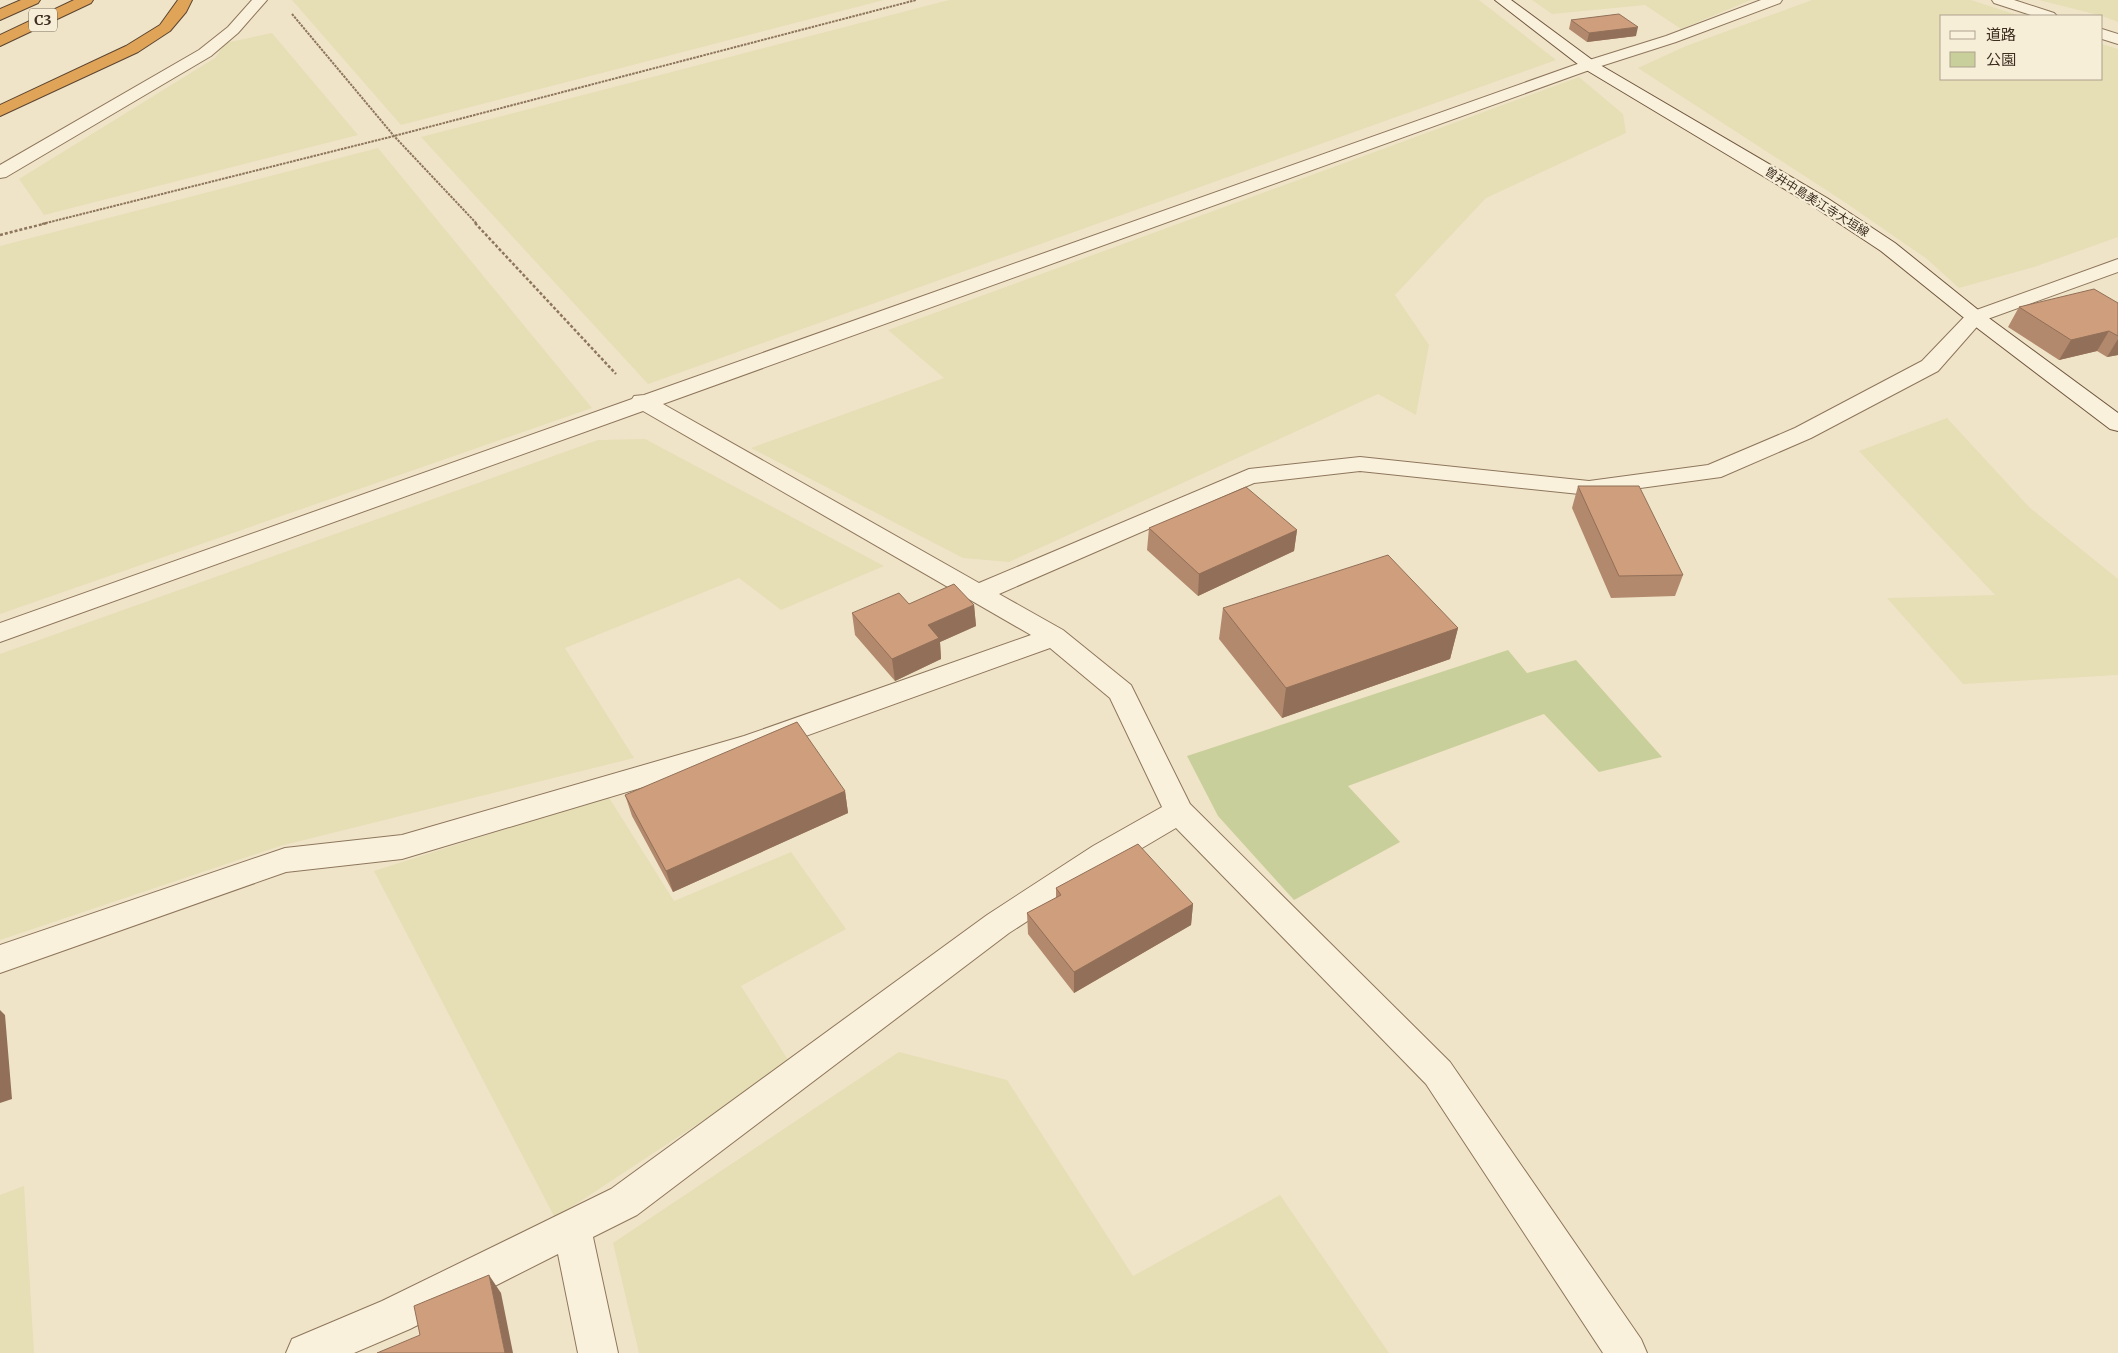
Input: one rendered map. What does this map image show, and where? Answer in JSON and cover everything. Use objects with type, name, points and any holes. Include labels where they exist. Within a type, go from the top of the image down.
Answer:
[{"type":"highway","name":"C3","points":[[0,15],[33,0]]},
{"type":"highway","name":"C3","points":[[0,41],[86,0]]},
{"type":"highway","points":[[0,111],[132,50],[165,28],[181,9],[185,0]]},
{"type":"street","points":[[0,173],[205,53],[234,30],[260,0]]},
{"type":"street","name":"曽井中島美江寺大垣線","points":[[1502,0],[1588,65],[1820,202],[1873,237],[1975,317],[2118,424]]},
{"type":"street","points":[[0,632],[642,401],[1588,65],[1671,40],[1775,0]]},
{"type":"street","points":[[1999,0],[2046,15]]},
{"type":"street","points":[[2103,34],[2118,39]]},
{"type":"street","points":[[980,593],[1248,476],[1360,464],[1588,488],[1713,472],[1803,433],[1930,366],[1975,317],[2061,284],[2118,265]]},
{"type":"street","points":[[642,401],[929,568],[980,593],[1054,637],[1121,692],[1179,812],[1438,1073],[1627,1353]]},
{"type":"street","points":[[0,959],[285,860],[402,847],[750,744],[1054,637]]},
{"type":"street","points":[[306,1353],[396,1315],[624,1202],[998,924],[1104,855],[1179,812]]},
{"type":"street","points":[[572,1228],[598,1353]]},
{"type":"path","points":[[0,235],[394,136],[916,0]]},
{"type":"path","points":[[287,9],[394,136],[642,401]]},
{"type":"shaded area","points":[[292,0],[884,0],[401,125]]},
{"type":"shaded area","points":[[949,0],[1479,0],[1556,60],[648,384],[421,137]]},
{"type":"shaded area","points":[[1532,0],[1751,0],[1681,29],[1645,5],[1552,14]]},
{"type":"shaded area","points":[[1812,0],[1971,0],[2017,15],[1940,15],[1940,80],[2103,80],[2103,44],[2118,49],[2118,237],[2034,267],[1959,288],[1927,259],[1843,201],[1638,68],[1686,46]]},
{"type":"shaded area","points":[[2039,0],[2118,0],[2118,22],[2103,15]]},
{"type":"shaded area","points":[[272,33],[358,135],[44,215],[19,179],[215,58],[225,43]]},
{"type":"shaded area","points":[[1579,77],[1623,114],[1626,133],[1486,198],[1395,295],[1429,345],[1416,415],[1378,394],[1009,562],[963,558],[751,448],[944,378],[888,330]]},
{"type":"shaded area","points":[[378,148],[592,408],[0,614],[0,246]]},
{"type":"shaded area","points":[[1947,418],[2030,508],[2118,579],[2118,675],[1963,684],[1887,598],[1995,595],[1859,451]]},
{"type":"shaded area","points":[[645,439],[884,566],[781,610],[739,578],[565,648],[634,758],[280,846],[0,940],[0,654],[598,440]]},
{"type":"shaded area","points":[[608,796],[674,901],[791,852],[846,929],[741,986],[790,1063],[555,1218],[374,871]]},
{"type":"shaded area","points":[[899,1052],[1007,1080],[1133,1276],[1280,1195],[1389,1353],[639,1353],[613,1243]]},
{"type":"shaded area","points":[[24,1186],[34,1353],[0,1353],[0,1195]]},
{"type":"green space","points":[[1508,650],[1527,673],[1576,660],[1662,757],[1599,772],[1544,714],[1348,786],[1400,842],[1294,900],[1218,816],[1187,756]]},
{"type":"building","points":[[1619,14],[1638,27],[1589,33],[1571,20]]},
{"type":"building","points":[[2094,289],[2118,303],[2118,336],[2109,331],[2071,340],[2019,307]]},
{"type":"building","points":[[1578,486],[1639,486],[1683,575],[1619,576]]},
{"type":"building","points":[[1246,487],[1297,530],[1199,574],[1149,528]]},
{"type":"building","points":[[1388,555],[1458,628],[1286,688],[1223,608]]},
{"type":"building","points":[[954,584],[974,605],[928,625],[939,638],[892,659],[852,613],[899,593],[909,604]]},
{"type":"building","points":[[797,722],[845,791],[666,871],[625,795]]},
{"type":"building","points":[[1138,844],[1193,904],[1074,972],[1027,913],[1061,895],[1056,888]]},
{"type":"building","points":[[489,1275],[505,1353],[377,1353],[420,1335],[414,1306]]}]
